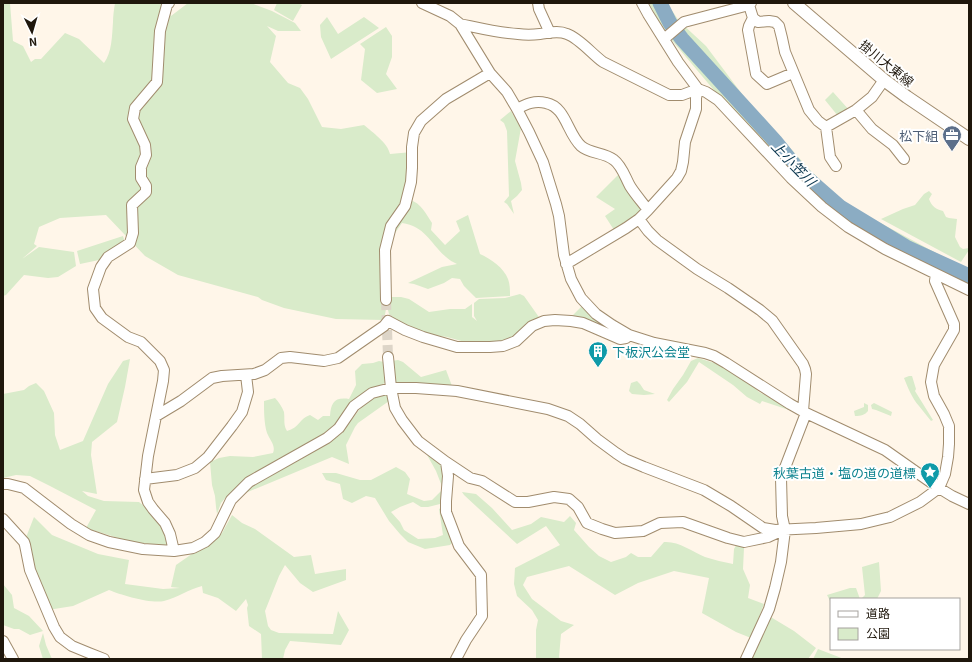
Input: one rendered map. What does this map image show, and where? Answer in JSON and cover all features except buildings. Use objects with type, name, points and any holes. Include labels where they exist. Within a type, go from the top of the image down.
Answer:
[{"type":"main road","name":"掛川大東線","points":[[794,3],[884,80],[969,138]]},
{"type":"street","points":[[169,3],[167,4],[160,31],[158,82],[136,108],[133,119],[145,145],[146,155],[141,168],[141,178],[146,186],[146,192],[132,205],[133,233],[130,243],[108,258],[101,266],[93,289],[95,308],[102,318],[128,337],[141,342],[160,361],[164,370],[148,456],[144,490],[148,502],[165,523],[170,534],[174,551]]},
{"type":"street","points":[[422,3],[450,16],[460,24],[490,73],[507,92],[517,109],[543,162],[559,216],[566,264],[571,279],[581,298],[596,314],[629,335],[654,343],[714,356],[790,404],[885,450],[939,488],[969,504]]},
{"type":"street","points":[[538,3],[550,33]]},
{"type":"street","points":[[642,3],[665,38],[678,62],[698,89],[706,92],[718,100],[791,178],[822,208],[848,227],[885,250],[969,290]]},
{"type":"street","points":[[665,38],[684,22],[750,4],[753,18],[748,30],[756,74],[767,84],[793,73]]},
{"type":"street","points":[[753,18],[758,22],[775,22],[779,26],[785,52],[809,110],[818,121],[826,127],[830,157],[836,166]]},
{"type":"street","points":[[460,24],[513,34],[562,32],[575,38],[603,62],[669,95],[682,96],[698,89]]},
{"type":"street","points":[[386,300],[385,250],[391,226],[406,206],[411,182],[414,133],[421,121],[446,99],[490,73]]},
{"type":"street","points":[[826,127],[856,110],[872,97],[884,80]]},
{"type":"street","points":[[566,264],[626,228],[638,219],[677,178],[681,170],[685,142],[696,109],[698,89]]},
{"type":"street","points":[[517,109],[524,104],[534,102],[544,102],[553,105],[558,109],[574,138],[582,148],[607,155],[619,165],[630,186],[648,210]]},
{"type":"street","points":[[856,110],[872,129],[893,145],[904,159]]},
{"type":"street","points":[[638,219],[657,240],[697,269],[760,310],[772,320],[805,369],[805,412],[781,478],[782,516],[785,530],[781,562],[769,609],[746,659]]},
{"type":"street","points":[[3,484],[24,488],[71,524],[89,535],[110,542],[143,549],[174,551],[192,548],[205,542],[215,533],[232,500],[249,482],[327,438],[339,428],[354,406],[372,393],[390,388],[416,388],[457,391],[548,410],[568,416],[597,439],[626,459],[644,468],[704,490],[763,528],[785,530],[861,524],[890,517],[920,502],[939,488],[945,474],[948,457],[949,426],[934,396],[931,382],[934,365],[954,330],[954,324],[934,281],[936,274]]},
{"type":"street","points":[[156,416],[212,378],[254,374],[265,370],[281,358],[290,357],[324,361],[338,358],[384,326],[388,321],[423,337],[457,347],[503,346],[516,341],[532,326],[544,321],[583,323],[620,339],[626,338],[629,335]]},
{"type":"street","points":[[388,357],[390,388],[395,408],[418,441],[470,478],[482,481],[515,502],[528,502],[554,497],[570,499],[578,508],[587,523],[615,532],[643,531],[660,523],[683,522],[744,542],[768,537],[785,530]]},
{"type":"street","points":[[145,479],[177,475],[195,468],[208,457],[242,412],[248,392],[246,375]]},
{"type":"street","points":[[446,462],[448,476],[446,512],[459,546],[481,575],[482,616],[466,640],[456,659]]},
{"type":"street","points":[[3,519],[24,542],[30,570],[54,627],[60,637],[72,646],[104,659]]},
{"type":"street","points":[[4,646],[13,659]]},
{"type":"green space","points":[[3,3],[10,3],[13,41],[23,46],[31,62],[35,59],[41,59],[65,33],[79,39],[104,63],[109,54],[111,44],[115,3],[169,3],[167,5],[171,16],[188,3],[251,3],[272,11],[295,23],[301,31],[278,31],[267,26],[276,36],[270,62],[288,83],[300,88],[308,99],[322,127],[341,129],[364,125],[383,142],[390,154],[412,152],[410,200],[414,201],[423,209],[432,223],[431,230],[445,245],[460,231],[456,221],[468,215],[480,254],[493,261],[506,275],[509,281],[510,296],[476,298],[464,286],[460,279],[452,278],[444,283],[428,289],[408,283],[442,267],[457,264],[440,252],[422,231],[402,223],[393,236],[395,232],[394,228],[385,243],[388,271],[384,320],[336,319],[284,308],[262,300],[258,297],[178,275],[145,256],[106,215],[60,218],[39,227],[34,244],[37,246],[22,259],[39,247],[74,252],[76,266],[58,277],[48,278],[24,275],[6,295],[3,296]]},
{"type":"green space","points":[[277,3],[297,3],[302,5],[293,21],[274,10]]},
{"type":"green space","points":[[649,3],[667,3],[679,21],[706,46],[745,98],[809,169],[850,209],[875,220],[962,267],[969,269],[969,288],[907,259],[822,205],[740,121],[664,31]]},
{"type":"green space","points":[[327,17],[338,34],[364,17],[379,28],[331,59],[321,37],[320,25]]},
{"type":"green space","points":[[386,27],[392,36],[392,57],[386,74],[397,89],[377,93],[361,80],[365,49],[360,44]]},
{"type":"green space","points":[[833,92],[850,111],[838,116],[825,100]]},
{"type":"green space","points":[[511,111],[521,128],[515,161],[522,190],[511,201],[514,214],[504,202],[509,196],[507,131],[504,123],[500,120]]},
{"type":"green space","points":[[619,174],[643,207],[642,212],[614,230],[605,216],[615,209],[596,197]]},
{"type":"green space","points":[[929,191],[932,194],[929,199],[933,206],[943,211],[946,217],[957,219],[955,237],[960,247],[963,249],[969,248],[961,262],[881,219],[915,205],[924,194]]},
{"type":"green space","points":[[123,236],[125,243],[99,260],[80,264],[77,251]]},
{"type":"green space","points":[[520,294],[524,296],[541,320],[508,342],[465,342],[447,337],[421,333],[392,319],[388,310],[388,297],[401,297],[409,299],[429,312],[450,309],[465,309],[472,304],[472,317],[477,321],[474,316],[474,303],[479,299],[505,298]]},
{"type":"green space","points":[[583,305],[618,335],[573,319],[572,316]]},
{"type":"green space","points":[[698,358],[724,366],[745,378],[759,392],[798,413],[762,401],[760,404],[747,397],[733,385],[699,362],[687,382],[669,402],[667,400],[691,361]]},
{"type":"green space","points":[[130,359],[117,422],[92,442],[91,455],[97,494],[82,491],[88,496],[104,501],[139,502],[149,510],[163,526],[173,547],[128,541],[86,528],[96,510],[30,476],[16,475],[3,478],[3,394],[24,390],[36,383],[44,391],[54,413],[55,435],[60,450],[83,441],[108,384],[123,361]]},
{"type":"green space","points":[[398,360],[403,362],[421,377],[446,370],[452,386],[387,382],[372,389],[337,426],[228,495],[221,503],[217,514],[210,462],[219,458],[230,456],[253,457],[273,453],[273,445],[265,425],[264,401],[275,398],[278,401],[284,412],[286,429],[287,431],[291,430],[307,416],[310,415],[318,420],[323,416],[330,416],[332,404],[334,402],[340,399],[349,399],[356,385],[355,371],[362,364]]},
{"type":"green space","points":[[912,376],[916,389],[915,391],[933,420],[931,421],[912,396],[904,378]]},
{"type":"green space","points":[[637,381],[644,390],[655,394],[632,394],[629,391],[631,383]]},
{"type":"green space","points":[[387,389],[389,401],[358,423],[355,427],[346,445],[349,464],[332,457],[243,494],[254,483],[341,434],[363,405]]},
{"type":"green space","points":[[864,403],[868,405],[868,411],[863,415],[855,416],[854,411],[864,407]]},
{"type":"green space","points":[[874,403],[892,412],[891,416],[872,409],[871,405]]},
{"type":"green space","points":[[425,450],[443,467],[446,498],[440,504],[421,507],[413,502],[391,512],[400,522],[404,530],[418,539],[435,538],[443,535],[439,509],[444,506],[453,542],[450,545],[425,549],[408,542],[389,521],[375,498],[366,496],[352,503],[343,499],[340,484],[326,480],[322,473],[336,473],[360,480],[371,480],[396,467],[405,472],[410,479],[407,494],[424,501],[432,500],[443,489]]},
{"type":"green space","points":[[462,492],[476,494],[492,508],[512,530],[531,524],[541,517],[564,522],[570,516],[576,523],[574,530],[589,547],[599,556],[611,562],[626,557],[631,553],[638,557],[651,557],[664,542],[669,542],[685,547],[705,557],[733,564],[734,549],[739,540],[744,548],[743,569],[750,585],[748,598],[764,604],[751,638],[736,632],[702,613],[709,578],[674,571],[638,583],[615,595],[569,566],[527,577],[523,585],[532,599],[561,621],[574,625],[561,634],[560,659],[536,659],[536,630],[538,620],[532,610],[517,596],[514,584],[515,568],[560,545],[546,526],[517,544]]},
{"type":"green space","points":[[232,515],[242,523],[255,529],[294,557],[311,555],[315,574],[346,569],[346,580],[313,592],[300,583],[285,565],[265,611],[268,626],[271,630],[279,633],[333,634],[338,611],[349,630],[341,645],[290,641],[285,650],[283,659],[262,659],[261,634],[249,626],[248,605],[246,599],[236,611],[218,598],[203,593],[202,586],[169,600],[158,602],[136,598],[109,590],[73,606],[48,610],[40,590],[25,540],[34,517],[52,535],[98,554],[129,560],[125,584],[163,589],[180,588],[171,587],[176,565],[222,533]]},
{"type":"green space","points":[[879,562],[881,591],[878,598],[862,598],[865,595],[862,567]]},
{"type":"green space","points":[[3,584],[12,595],[14,608],[29,616],[43,631],[30,635],[19,629],[14,629],[3,625]]},
{"type":"green space","points":[[850,588],[856,588],[860,598],[830,598],[830,601],[827,595]]},
{"type":"green space","points":[[769,616],[794,631],[816,648],[808,659],[749,659]]},
{"type":"green space","points":[[43,633],[52,659],[43,659],[39,646]]},
{"type":"green space","points":[[818,649],[844,659],[813,659]]},
{"type":"waterway","name":"上小笠川","points":[[660,3],[670,23],[682,39],[775,141],[800,172],[840,207],[906,247],[969,276]]},
{"type":"tunnel","points":[[386,300],[388,357]]},
{"type":"place","name":"松下組","points":[[952,152]]},
{"type":"place","name":"下板沢公会堂","points":[[598,368]]},
{"type":"place","name":"秋葉古道・塩の道の道標","points":[[930,489]]}]
